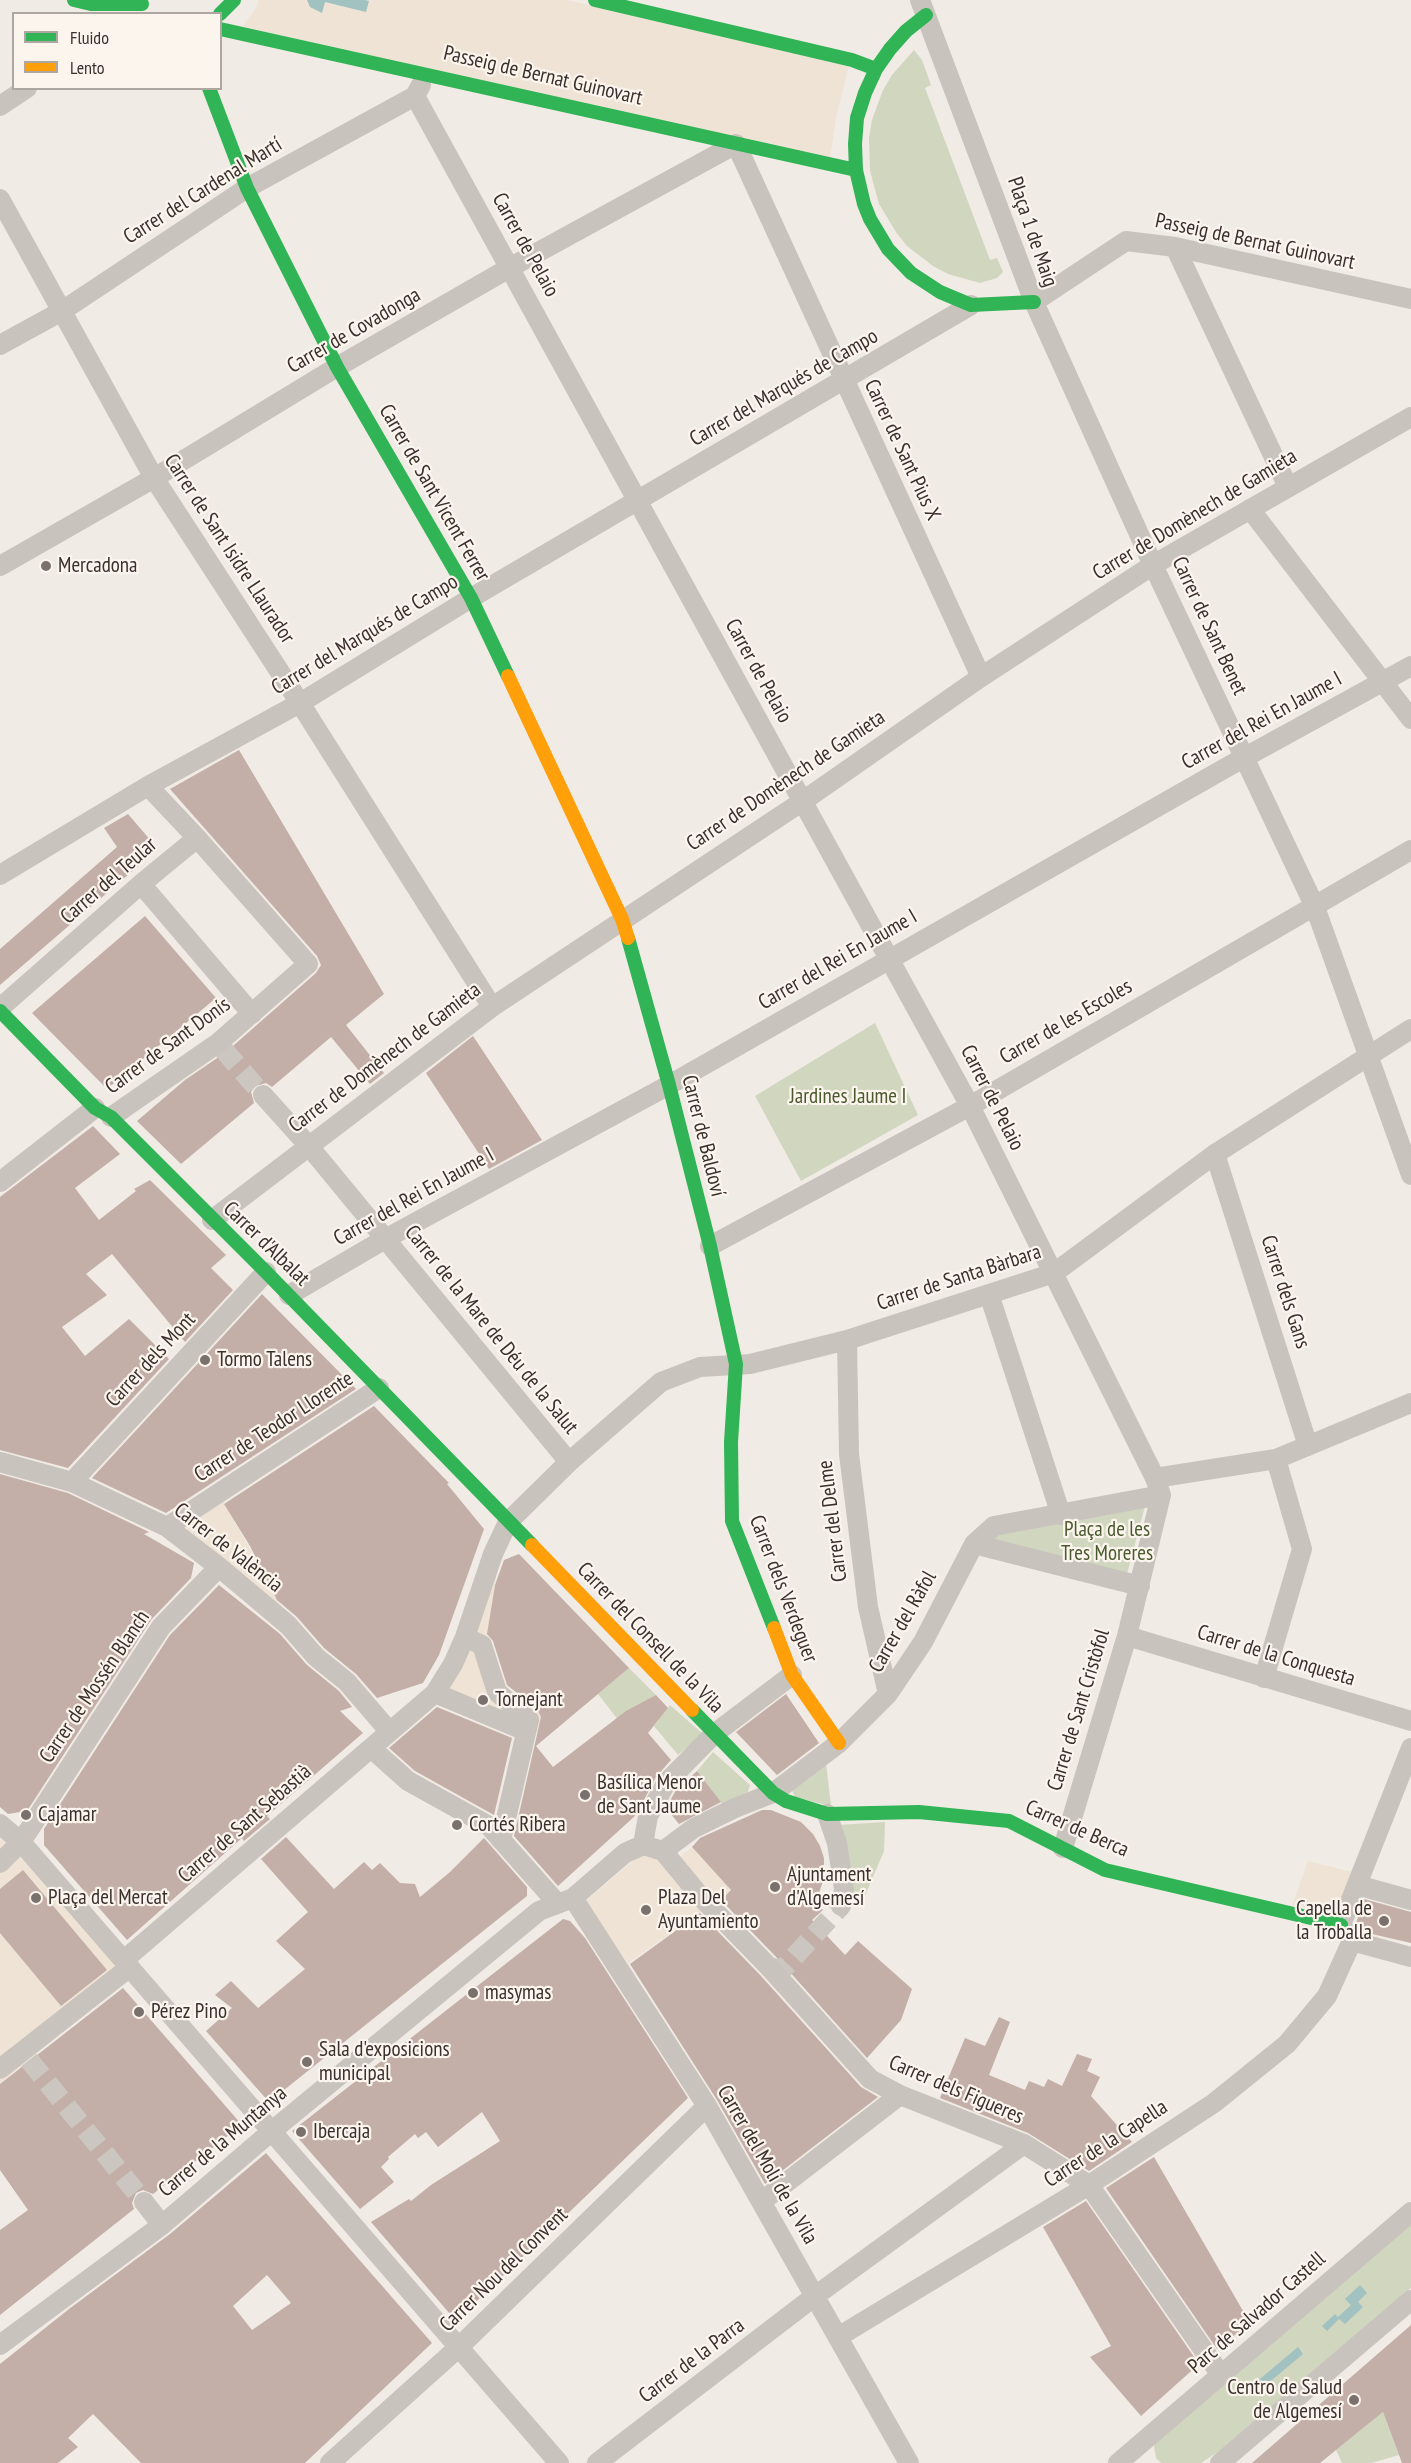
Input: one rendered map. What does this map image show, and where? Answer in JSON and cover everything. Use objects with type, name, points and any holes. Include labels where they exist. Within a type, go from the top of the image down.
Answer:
[{"type":"street","points":[[74,0],[91,4],[143,8]]},
{"type":"street","points":[[222,12],[234,0]]},
{"type":"street","points":[[594,0],[852,60],[876,69]]},
{"type":"street","name":"Plaça 1 de Maig","points":[[923,8],[1034,302],[971,305],[940,292],[911,273],[888,249],[870,219],[856,170],[857,118],[876,69],[923,8]]},
{"type":"street","name":"Passeig de Bernat Guinovart","points":[[222,29],[856,170]]},
{"type":"street","points":[[415,96],[427,75]]},
{"type":"street","points":[[0,106],[24,90]]},
{"type":"street","name":"Carrer de Sant Vicent Ferrer","points":[[211,90],[247,188],[337,367],[471,598],[622,919]]},
{"type":"street","name":"Carrer del Cardenal Martí","points":[[0,345],[62,311],[247,188],[415,96]]},
{"type":"street","name":"Carrer de Pelaio","points":[[415,96],[970,1106],[1158,1487]]},
{"type":"street","name":"Carrer de Covadonga","points":[[0,566],[154,478],[337,367],[511,267],[736,144]]},
{"type":"street","name":"Carrer de Sant Pius X","points":[[736,144],[981,677]]},
{"type":"street","name":"Carrer de Sant Isidre Llaurador","points":[[0,199],[154,478],[300,703],[492,1007]]},
{"type":"street","name":"Passeig de Bernat Guinovart","points":[[1034,302],[1126,241],[1174,247],[1411,299]]},
{"type":"street","points":[[1174,247],[1288,487]]},
{"type":"street","name":"Carrer de Sant Benet","points":[[1034,302],[1153,565],[1315,907],[1411,1175]]},
{"type":"street","name":"Carrer del Marqués de Campo","points":[[0,875],[148,786],[300,703],[471,598],[971,305]]},
{"type":"street","name":"Carrer de Domènech de Gamieta","points":[[212,1220],[492,1007],[803,801],[981,677],[1153,565],[1411,417]]},
{"type":"street","points":[[1250,509],[1411,719]]},
{"type":"street","name":"Carrer del Rei En Jaume I","points":[[289,1295],[385,1239],[669,1085],[890,957],[1411,666]]},
{"type":"street","points":[[148,786],[197,838]]},
{"type":"street","name":"Carrer del Teular","points":[[0,1010],[141,884],[197,838]]},
{"type":"street","name":"Carrer de Sant Donís","points":[[0,1182],[103,1112],[220,1046],[308,964],[197,838]]},
{"type":"street","name":"Carrer de les Escoles","points":[[710,1246],[970,1106],[1411,850]]},
{"type":"street","points":[[141,884],[252,1014]]},
{"type":"street","name":"Carrer de Baldoví","points":[[622,919],[669,1085],[710,1246],[736,1364]]},
{"type":"street","name":"Carrer d'Albalat","points":[[0,1010],[289,1295],[503,1516]]},
{"type":"street","name":"Carrer de Santa Bàrbara","points":[[503,1516],[661,1382],[700,1367],[750,1364],[847,1340],[1054,1273],[1215,1154],[1411,1029]]},
{"type":"street","name":"Carrer de la Mare de Déu de la Salut","points":[[263,1095],[308,1145],[569,1462]]},
{"type":"street","name":"Carrer dels Gans","points":[[1215,1154],[1308,1446]]},
{"type":"street","name":"Carrer dels Mont","points":[[72,1482],[266,1272]]},
{"type":"street","points":[[989,1294],[1061,1515]]},
{"type":"street","name":"Carrer del Delme","points":[[847,1340],[849,1454],[868,1606],[888,1694]]},
{"type":"street","name":"Carrer dels Verdeguer","points":[[736,1364],[731,1442],[732,1521],[792,1675],[839,1743]]},
{"type":"street","name":"Carrer de Teodor Llorente","points":[[166,1527],[379,1388]]},
{"type":"street","points":[[974,1544],[994,1526],[1061,1515],[1158,1487],[1276,1459],[1411,1402]]},
{"type":"street","points":[[1264,1677],[1302,1549],[1276,1459]]},
{"type":"street","name":"Carrer de València","points":[[0,1462],[72,1482],[166,1527],[219,1567],[288,1625],[316,1657],[347,1682],[389,1731]]},
{"type":"street","points":[[974,1544],[1140,1586],[1158,1487]]},
{"type":"street","name":"Carrer de Sant Sebastià","points":[[129,1966],[389,1731],[435,1693],[453,1664],[465,1637],[493,1554],[503,1516]]},
{"type":"street","name":"Carrer del Consell de la Vila","points":[[503,1516],[773,1793]]},
{"type":"street","name":"Carrer del Ràfol","points":[[669,1846],[694,1828],[773,1793],[839,1743],[888,1694],[923,1642],[974,1544]]},
{"type":"street","name":"Carrer de Mossén Blanch","points":[[21,1842],[161,1627],[219,1567]]},
{"type":"street","name":"Carrer de Sant Cristòfol","points":[[1063,1848],[1140,1586]]},
{"type":"street","name":"Carrer de la Conquesta","points":[[1127,1636],[1411,1721]]},
{"type":"street","points":[[465,1637],[482,1645],[497,1692],[529,1719],[501,1840]]},
{"type":"street","points":[[669,1846],[643,1845],[648,1816],[666,1783],[714,1734],[792,1675]]},
{"type":"street","points":[[435,1693],[526,1731]]},
{"type":"street","points":[[371,1748],[408,1781],[489,1826],[565,1901]]},
{"type":"street","name":"Carrer de la Capella","points":[[838,2337],[1089,2185],[1214,2103],[1287,2044],[1327,1996],[1346,1933],[1357,1885],[1411,1748]]},
{"type":"street","name":"Carrer de Berca","points":[[773,1793],[786,1801],[827,1814],[919,1812],[1009,1821],[1105,1870],[1346,1933]]},
{"type":"street","points":[[827,1814],[837,1844],[844,1889],[841,1906]]},
{"type":"street","points":[[0,1824],[21,1842],[559,2463]]},
{"type":"street","points":[[0,1863],[21,1842]]},
{"type":"street","name":"Carrer de la Muntanya","points":[[0,2345],[162,2225],[272,2131],[539,1911],[565,1901],[625,1853],[643,1845]]},
{"type":"street","name":"Carrer dels Figueres","points":[[669,1846],[701,1897],[770,1968],[870,2079],[900,2095],[1024,2144],[1089,2185],[1221,2375]]},
{"type":"street","points":[[1357,1885],[1411,1900]]},
{"type":"street","name":"Carrer del Molí de la Vila","points":[[565,1901],[707,2106],[909,2463]]},
{"type":"street","points":[[1346,1933],[1411,1958]]},
{"type":"street","points":[[0,2069],[26,2056],[129,1966]]},
{"type":"street","points":[[761,2202],[900,2095]]},
{"type":"street","name":"Carrer Nou del Convent","points":[[330,2463],[459,2347],[707,2106]]},
{"type":"street","name":"Carrer de la Parra","points":[[597,2463],[815,2296],[1024,2144]]},
{"type":"street","points":[[144,2202],[162,2225]]},
{"type":"street","name":"Parc de Salvador Castell","points":[[1118,2463],[1140,2456],[1221,2375],[1411,2212]]},
{"type":"street","points":[[1220,2463],[1411,2300]]},
{"type":"green space","points":[[914,50],[922,60],[931,85],[925,88],[990,260],[997,258],[1003,272],[997,278],[980,283],[948,274],[933,266],[907,246],[879,204],[870,171],[869,138],[872,120],[883,90],[892,75]]},
{"type":"green space","name":"Jardines Jaume I","points":[[875,1023],[918,1115],[801,1181],[755,1096]]},
{"type":"green space","name":"Plaça de les Tres Moreres","points":[[1145,1506],[1127,1574],[988,1544],[998,1532]]},
{"type":"green space","points":[[629,1668],[656,1695],[619,1721],[598,1694]]},
{"type":"green space","points":[[670,1705],[703,1734],[678,1755],[654,1726]]},
{"type":"green space","points":[[713,1752],[750,1785],[747,1795],[726,1809],[697,1771]]},
{"type":"green space","points":[[826,1763],[831,1806],[795,1797],[791,1788]]},
{"type":"green space","points":[[885,1822],[884,1851],[864,1898],[854,1896],[838,1825]]},
{"type":"green space","points":[[1411,2219],[1411,2288],[1219,2451],[1201,2463],[1161,2463],[1156,2458],[1154,2447],[1156,2437]]},
{"type":"green space","points":[[1383,2412],[1399,2455],[1371,2463],[1342,2463],[1336,2450]]},
{"type":"shaded area","points":[[259,0],[567,0],[849,66],[836,117],[830,158],[242,27]]},
{"type":"shaded area","points":[[222,1499],[283,1609],[182,1528]]},
{"type":"shaded area","points":[[497,1571],[487,1639],[508,1690],[557,1723],[549,1734],[533,1731],[444,1697]]},
{"type":"shaded area","name":"Plaça del Mercat","points":[[0,1824],[133,1971],[0,2084]]},
{"type":"shaded area","points":[[692,1847],[728,1886],[730,1892],[718,1903],[677,1859]]},
{"type":"shaded area","name":"Plaza Del Ayuntamiento","points":[[642,1853],[654,1855],[706,1908],[628,1963],[584,1903]]},
{"type":"shaded area","points":[[1308,1861],[1352,1872],[1338,1906],[1333,1911],[1292,1905]]},
{"type":"water","points":[[307,0],[369,1],[366,12],[325,2],[322,13],[310,7]]},
{"type":"water","points":[[1360,2285],[1367,2293],[1358,2302],[1363,2307],[1345,2324],[1339,2319],[1327,2331],[1322,2326],[1335,2314],[1338,2317],[1351,2305],[1345,2299]]},
{"type":"water","points":[[1298,2347],[1303,2354],[1254,2395],[1248,2389]]},
{"type":"building","points":[[239,750],[384,994],[346,1025],[384,1073],[370,1084],[331,1037],[272,1087],[266,1083],[255,1086],[251,1092],[254,1103],[181,1164],[137,1121],[185,1080],[226,1052],[316,973],[321,965],[317,956],[170,789]]},
{"type":"building","points":[[128,814],[158,849],[0,985],[0,949],[117,847],[104,828]]},
{"type":"building","points":[[145,916],[216,998],[107,1089],[32,1013]]},
{"type":"building","points":[[473,1036],[542,1140],[489,1169],[426,1073]]},
{"type":"building","points":[[93,1126],[120,1154],[75,1188],[99,1220],[136,1191],[134,1189],[150,1180],[226,1255],[211,1268],[233,1290],[185,1342],[112,1254],[86,1274],[107,1295],[62,1327],[85,1356],[129,1319],[169,1359],[68,1468],[0,1450],[0,1197]]},
{"type":"building","points":[[262,1294],[356,1389],[166,1513],[92,1478]]},
{"type":"building","points":[[374,1406],[449,1483],[447,1484],[484,1529],[439,1655],[423,1683],[377,1698],[356,1674],[324,1648],[297,1617],[277,1600],[250,1546],[224,1504]]},
{"type":"building","points":[[0,1474],[68,1493],[149,1532],[144,1534],[194,1563],[191,1578],[151,1620],[27,1811],[8,1814],[0,1807]]},
{"type":"building","points":[[519,1554],[629,1668],[536,1746],[553,1767],[626,1711],[656,1695],[668,1708],[648,1733],[671,1760],[656,1777],[636,1815],[558,1886],[514,1836],[541,1717],[537,1709],[507,1685],[493,1641],[487,1634],[495,1585],[504,1560]]},
{"type":"building","points":[[219,1585],[280,1634],[307,1665],[339,1691],[352,1707],[340,1711],[363,1733],[267,1816],[270,1819],[244,1841],[242,1838],[127,1940],[44,1845],[44,1829],[170,1635]]},
{"type":"building","points":[[786,1694],[819,1743],[777,1775],[736,1732]]},
{"type":"building","points":[[437,1707],[512,1738],[494,1815],[415,1771],[389,1748]]},
{"type":"building","points":[[697,1771],[721,1802],[679,1824],[666,1808],[676,1790]]},
{"type":"building","points":[[762,1810],[771,1810],[801,1822],[813,1834],[820,1846],[824,1858],[824,1878],[816,1902],[823,1910],[812,1920],[845,1955],[858,1941],[912,1989],[901,2020],[867,2058],[779,1960],[721,1900],[731,1890],[692,1847],[700,1838]]},
{"type":"building","points":[[286,1837],[334,1889],[364,1862],[372,1870],[380,1863],[400,1883],[415,1884],[420,1897],[450,1872],[484,1838],[527,1887],[527,1896],[269,2102],[206,2031],[232,2008],[215,1995],[231,1981],[258,2008],[305,1969],[276,1941],[308,1912],[261,1859]]},
{"type":"building","points":[[23,1870],[107,1970],[61,2006],[0,1933],[0,1889]]},
{"type":"building","name":"Capella de la Troballa","points":[[1364,1899],[1411,1912],[1411,1943],[1359,1931],[1356,1923]]},
{"type":"building","points":[[700,1913],[761,1976],[861,2087],[878,2097],[765,2184],[717,2100],[630,1964]]},
{"type":"building","points":[[563,1919],[570,1921],[585,1938],[688,2098],[456,2321],[371,2222],[409,2199],[411,2201],[431,2185],[500,2141],[482,2112],[438,2147],[426,2132],[418,2138],[415,2134],[388,2157],[389,2159],[381,2167],[394,2182],[360,2209],[292,2131]]},
{"type":"building","points":[[123,1988],[242,2125],[153,2194],[143,2190],[136,2193],[132,2203],[134,2209],[0,2315],[0,2230],[28,2210],[0,2170],[0,2084]]},
{"type":"building","points":[[999,2017],[1010,2022],[989,2075],[1025,2090],[1029,2081],[1044,2087],[1048,2079],[1062,2086],[1077,2054],[1092,2059],[1087,2071],[1100,2077],[1091,2096],[1132,2142],[1089,2171],[1028,2133],[940,2098],[965,2038],[985,2046]]},
{"type":"building","points":[[266,2153],[432,2343],[305,2463],[141,2463],[93,2414],[68,2438],[78,2447],[58,2463],[0,2463],[0,2364],[170,2234]],"holes":[[[267,2275],[291,2303],[252,2330],[233,2306]]]},
{"type":"building","points":[[1154,2157],[1250,2323],[1217,2349],[1106,2188]]},
{"type":"building","points":[[1086,2201],[1199,2364],[1141,2416],[1090,2357],[1111,2346],[1043,2227]]},
{"type":"building","points":[[1411,2325],[1411,2463],[1402,2463],[1383,2412],[1320,2463],[1252,2463]]},
{"type":"tunnel","points":[[223,1049],[263,1095]]},
{"type":"tunnel","points":[[770,1968],[783,1969],[841,1906]]},
{"type":"tunnel","points":[[29,2060],[144,2202]]},
{"type":"traffic: fast","points":[[74,0],[91,4],[142,4]]},
{"type":"traffic: fast","points":[[222,12],[234,0]]},
{"type":"traffic: fast","points":[[595,0],[852,60],[876,69]]},
{"type":"traffic: fast","points":[[926,15],[906,31],[890,49],[876,69],[865,93],[857,118],[855,144],[856,170],[864,204],[888,249],[911,273],[940,292],[971,305],[1034,302]]},
{"type":"traffic: fast","points":[[222,29],[856,170]]},
{"type":"traffic: fast","points":[[210,90],[247,188],[337,367],[471,598],[508,676]]},
{"type":"traffic: fast","points":[[628,938],[669,1085],[710,1246],[736,1364],[731,1442],[732,1521],[774,1628]]},
{"type":"traffic: fast","points":[[0,1011],[95,1108],[111,1117],[266,1272],[532,1545]]},
{"type":"traffic: fast","points":[[692,1710],[773,1793],[786,1801],[827,1814],[919,1812],[1009,1821],[1105,1870],[1341,1925]]},
{"type":"traffic: slow","points":[[508,676],[622,919],[628,938]]},
{"type":"traffic: slow","points":[[532,1545],[692,1710]]},
{"type":"traffic: slow","points":[[774,1628],[792,1675],[839,1743]]},
{"type":"place","name":"Mercadona","points":[[46,566]]},
{"type":"place","name":"Tormo Talens","points":[[205,1360]]},
{"type":"place","name":"Tornejant","points":[[483,1700]]},
{"type":"place","name":"Basílica Menor de Sant Jaume","points":[[585,1795]]},
{"type":"place","name":"Cajamar","points":[[26,1815]]},
{"type":"place","name":"Cortés Ribera","points":[[457,1825]]},
{"type":"place","name":"Ajuntament d'Algemesí","points":[[775,1887]]},
{"type":"place","name":"Plaça del Mercat","points":[[36,1898]]},
{"type":"place","name":"Plaza Del Ayuntamiento","points":[[646,1910]]},
{"type":"place","name":"Capella de la Troballa","points":[[1384,1921]]},
{"type":"place","name":"masymas","points":[[473,1993]]},
{"type":"place","name":"Pérez Pino","points":[[139,2012]]},
{"type":"place","name":"Sala d'exposicions municipal","points":[[307,2062]]},
{"type":"place","name":"Ibercaja","points":[[301,2132]]},
{"type":"place","name":"Centro de Salud de Algemesí","points":[[1354,2400]]}]
